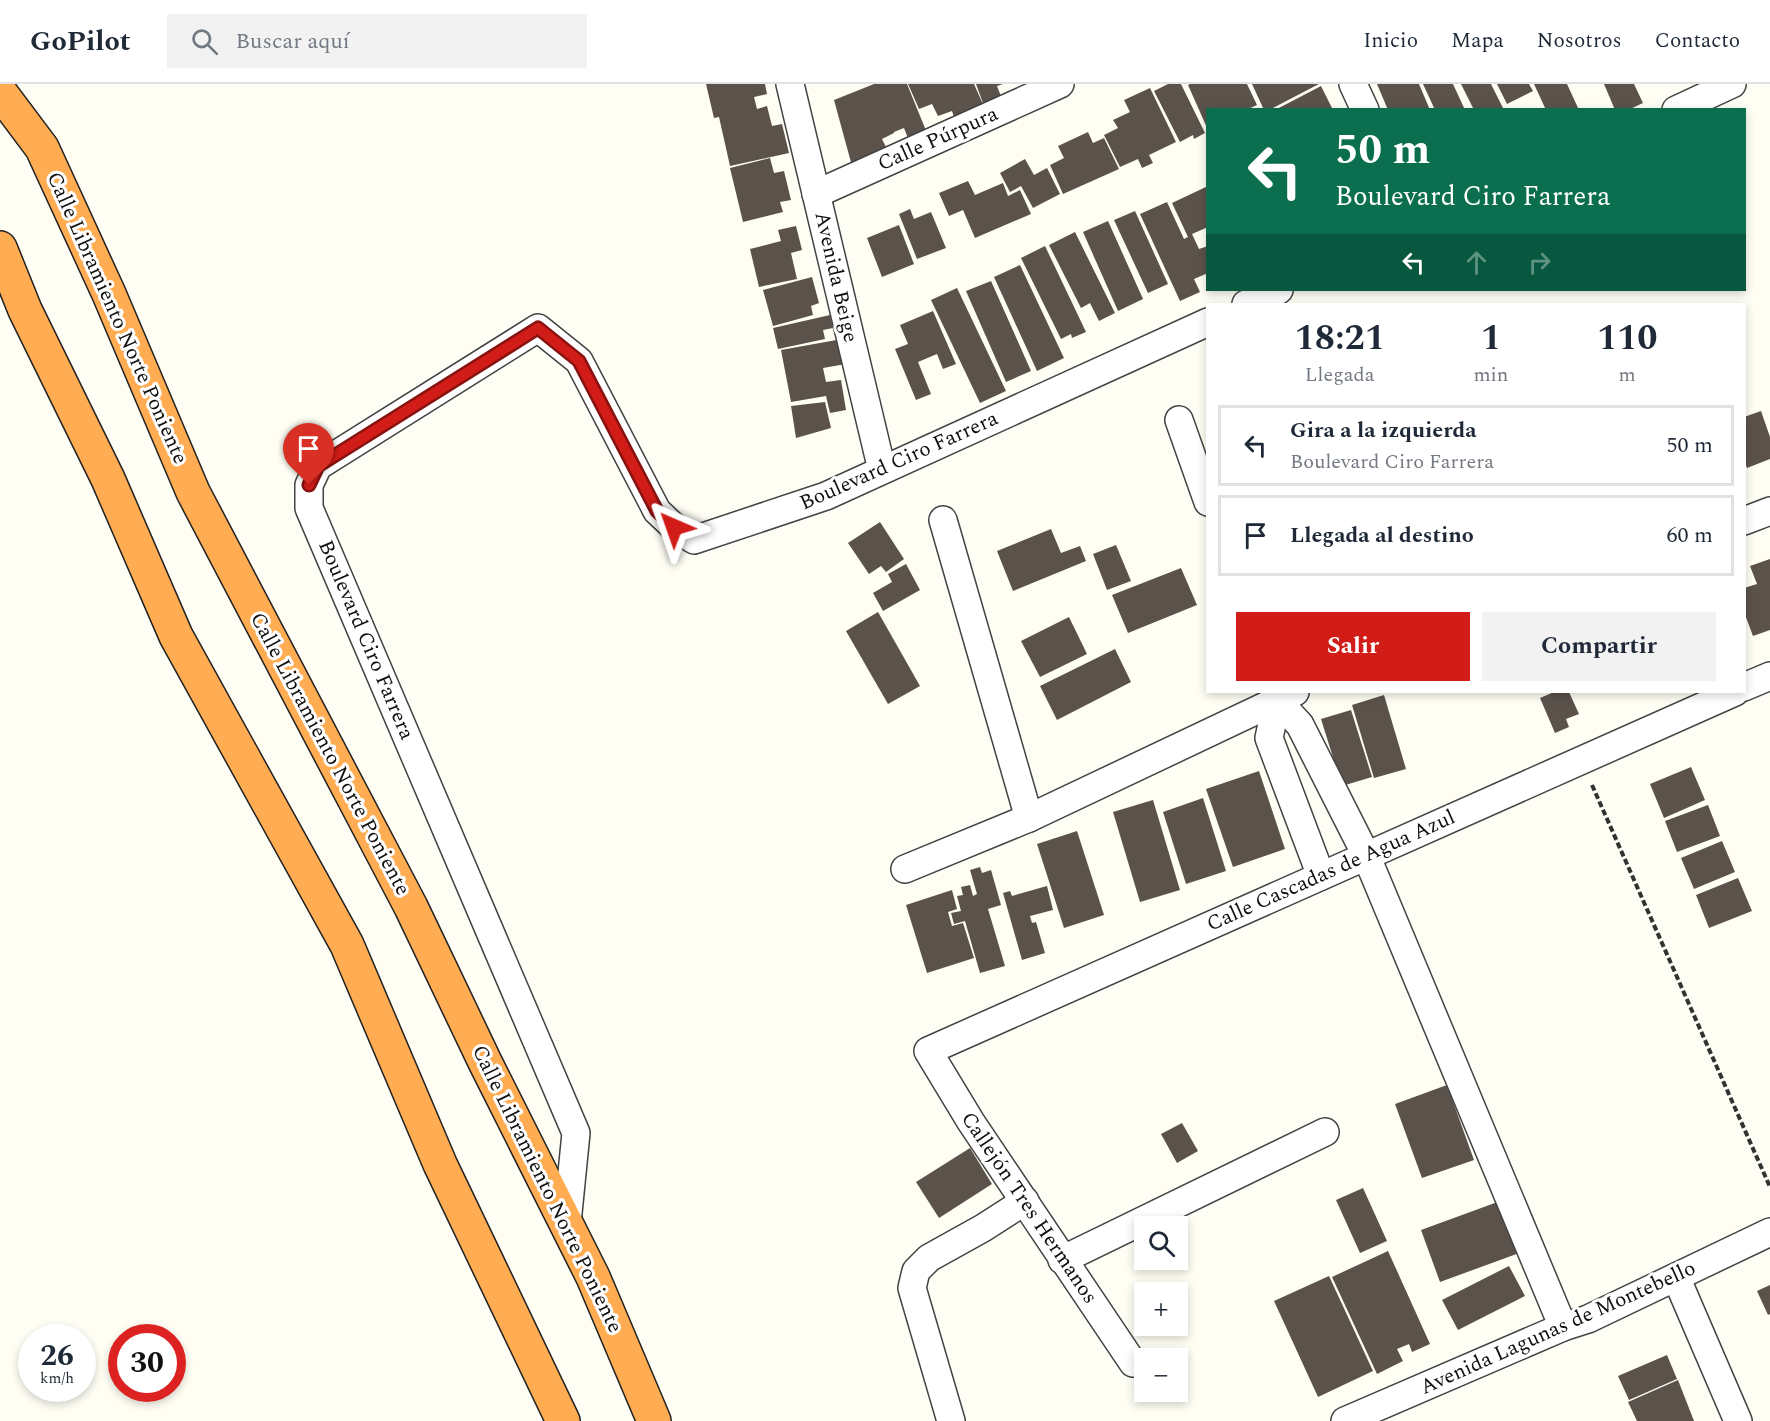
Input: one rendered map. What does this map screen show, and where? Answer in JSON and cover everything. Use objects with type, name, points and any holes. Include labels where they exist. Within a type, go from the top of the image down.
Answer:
[{"type":"highway","name":"Calle Libramiento Norte Poniente","points":[[0,92],[42,148],[109,294],[192,492],[411,907],[485,1062],[593,1277],[654,1421]]},
{"type":"highway","points":[[0,248],[25,310],[108,478],[176,636],[347,945],[440,1164],[563,1421]]},
{"type":"street","name":"Avenida Beige","points":[[790,84],[882,470]]},
{"type":"street","name":"Calle Púrpura","points":[[816,194],[1060,84]]},
{"type":"street","points":[[1353,84],[1364,108]]},
{"type":"street","points":[[1680,108],[1732,84]]},
{"type":"street","points":[[1248,303],[1277,291]]},
{"type":"street","name":"Boulevard Ciro Farrera","points":[[567,1223],[576,1133],[309,508],[309,485],[318,466],[538,328],[579,361],[657,511],[693,540],[826,496],[1206,323]]},
{"type":"street","points":[[1179,420],[1206,496]]},
{"type":"street","points":[[1746,520],[1770,511]]},
{"type":"street","points":[[943,520],[1029,818]]},
{"type":"street","points":[[1746,686],[1770,676]]},
{"type":"street","name":"Calle Cascadas de Agua Azul","points":[[928,1051],[1733,693]]},
{"type":"street","points":[[905,869],[1029,818],[1282,694]]},
{"type":"street","points":[[1282,694],[1366,855],[1563,1327]]},
{"type":"street","points":[[1282,694],[1269,738],[1321,876]]},
{"type":"street","name":"Callejón Tres Hermanos","points":[[928,1051],[970,1122],[1133,1363]]},
{"type":"street","points":[[1062,1260],[1325,1132]]},
{"type":"street","points":[[951,1421],[912,1288],[916,1271],[929,1258],[1025,1201]]},
{"type":"street","name":"Avenida Lagunas de Montebello","points":[[1345,1421],[1563,1327],[1588,1319],[1770,1232]]},
{"type":"street","points":[[1676,1277],[1738,1421]]},
{"type":"path","points":[[1580,760],[1770,1187]]},
{"type":"building","points":[[706,84],[765,84],[767,94],[754,97],[757,109],[767,106],[772,126],[782,124],[789,153],[730,166],[719,117],[714,118]]},
{"type":"building","points":[[874,84],[907,84],[927,133],[909,141],[904,128],[894,132],[882,139],[888,151],[852,166],[834,100]]},
{"type":"building","points":[[908,84],[974,84],[986,111],[956,123],[952,111],[938,116],[932,104],[919,109]]},
{"type":"building","points":[[976,84],[1003,84],[997,86],[1002,99],[984,106]]},
{"type":"building","points":[[1168,84],[1181,84],[1205,133],[1194,139],[1193,135],[1180,142],[1154,91]]},
{"type":"building","points":[[1247,84],[1257,105],[1250,108],[1206,108],[1206,126],[1188,85]]},
{"type":"building","points":[[1252,84],[1319,84],[1273,108],[1263,108]]},
{"type":"building","points":[[1377,84],[1419,84],[1429,108],[1387,108]]},
{"type":"building","points":[[1423,84],[1453,84],[1464,108],[1434,108]]},
{"type":"building","points":[[1461,84],[1491,84],[1503,108],[1473,108]]},
{"type":"building","points":[[1497,84],[1529,84],[1533,91],[1507,104]]},
{"type":"building","points":[[1534,84],[1567,84],[1578,108],[1545,108]]},
{"type":"building","points":[[1604,84],[1634,84],[1643,103],[1632,108],[1614,108]]},
{"type":"building","points":[[1321,86],[1332,108],[1279,108]]},
{"type":"building","points":[[1150,88],[1176,142],[1149,155],[1153,163],[1142,168],[1138,159],[1120,167],[1104,135],[1118,128],[1113,120],[1130,112],[1124,100]]},
{"type":"building","points":[[1088,132],[1093,143],[1104,138],[1119,169],[1063,194],[1050,165],[1064,158],[1058,146]]},
{"type":"building","points":[[770,158],[774,173],[784,171],[791,200],[780,202],[783,212],[743,222],[730,168]]},
{"type":"building","points":[[1025,159],[1034,175],[1047,168],[1060,194],[1033,208],[1021,186],[1010,192],[1000,173]]},
{"type":"building","points":[[968,181],[975,195],[1003,183],[1008,196],[1020,190],[1031,214],[975,238],[963,210],[949,216],[939,193]]},
{"type":"building","points":[[1206,187],[1206,228],[1192,234],[1199,249],[1206,247],[1206,274],[1194,279],[1200,292],[1180,301],[1140,214],[1167,202],[1184,239],[1188,237],[1172,203]]},
{"type":"building","points":[[910,209],[914,219],[931,212],[946,248],[917,259],[899,214]]},
{"type":"building","points":[[1135,211],[1168,284],[1148,293],[1114,220]]},
{"type":"building","points":[[1108,221],[1143,299],[1118,311],[1083,232]]},
{"type":"building","points":[[899,225],[914,264],[882,277],[867,238]]},
{"type":"building","points":[[796,226],[802,250],[791,253],[797,279],[759,287],[750,249],[781,241],[778,230]]},
{"type":"building","points":[[1075,232],[1115,313],[1099,321],[1090,303],[1081,308],[1049,245]]},
{"type":"building","points":[[1045,246],[1086,332],[1072,338],[1071,334],[1061,339],[1021,258]]},
{"type":"building","points":[[1020,265],[1064,358],[1037,371],[994,277]]},
{"type":"building","points":[[812,277],[819,303],[811,306],[813,315],[773,326],[763,290]]},
{"type":"building","points":[[991,281],[1031,371],[1006,382],[966,291]]},
{"type":"building","points":[[957,288],[1006,391],[980,403],[931,300]]},
{"type":"building","points":[[933,311],[956,364],[943,369],[937,354],[918,362],[931,394],[916,400],[895,349],[908,344],[900,325]]},
{"type":"building","points":[[830,315],[833,328],[823,330],[825,339],[778,349],[773,328]]},
{"type":"building","points":[[842,339],[846,364],[823,368],[826,382],[841,380],[846,410],[830,413],[826,396],[791,402],[781,350]]},
{"type":"building","points":[[825,402],[831,428],[796,438],[791,406]]},
{"type":"building","points":[[1761,411],[1770,437],[1770,459],[1747,468],[1746,465],[1746,416]]},
{"type":"building","points":[[880,522],[904,559],[886,572],[881,566],[869,574],[848,543]]},
{"type":"building","points":[[1051,529],[1061,553],[1080,546],[1086,561],[1013,591],[997,551]]},
{"type":"building","points":[[1116,545],[1131,581],[1107,590],[1093,554]]},
{"type":"building","points":[[1770,559],[1770,630],[1753,636],[1746,617],[1746,587],[1757,584],[1750,566]]},
{"type":"building","points":[[906,564],[920,590],[883,611],[873,593],[892,582],[888,574]]},
{"type":"building","points":[[1181,568],[1197,605],[1128,633],[1112,595]]},
{"type":"building","points":[[878,612],[920,686],[888,704],[846,631]]},
{"type":"building","points":[[1069,617],[1087,654],[1040,677],[1021,641]]},
{"type":"building","points":[[1115,649],[1131,682],[1057,720],[1040,686]]},
{"type":"building","points":[[1552,693],[1569,693],[1579,714],[1566,719],[1569,727],[1555,733],[1540,698]]},
{"type":"building","points":[[1384,695],[1406,769],[1374,778],[1352,705]]},
{"type":"building","points":[[1351,710],[1372,777],[1342,786],[1321,719]]},
{"type":"building","points":[[1691,767],[1705,800],[1664,818],[1650,784]]},
{"type":"building","points":[[1259,771],[1285,849],[1233,867],[1206,789]]},
{"type":"building","points":[[1203,798],[1226,871],[1186,884],[1163,812]]},
{"type":"building","points":[[1153,800],[1180,890],[1140,902],[1113,812]]},
{"type":"building","points":[[1708,805],[1720,836],[1677,852],[1665,821]]},
{"type":"building","points":[[1077,831],[1104,915],[1064,928],[1037,844]]},
{"type":"building","points":[[1722,841],[1735,872],[1694,889],[1681,858]]},
{"type":"building","points":[[980,867],[982,873],[991,870],[1001,905],[988,909],[1005,966],[980,973],[965,921],[954,924],[951,913],[961,911],[957,896],[963,895],[961,887],[970,885],[973,896],[977,894],[970,870]]},
{"type":"building","points":[[1738,878],[1752,911],[1709,928],[1696,895]]},
{"type":"building","points":[[1047,886],[1053,910],[1030,916],[1032,923],[1036,922],[1045,953],[1022,960],[1003,893],[1010,891],[1012,896]]},
{"type":"building","points":[[952,890],[957,909],[948,912],[952,926],[963,923],[974,958],[927,973],[906,905]]},
{"type":"building","points":[[1447,1085],[1474,1160],[1422,1178],[1395,1104]]},
{"type":"building","points":[[1182,1123],[1198,1151],[1177,1163],[1161,1134]]},
{"type":"building","points":[[970,1148],[992,1184],[939,1218],[916,1182]]},
{"type":"building","points":[[1363,1188],[1387,1241],[1360,1253],[1336,1200]]},
{"type":"building","points":[[1503,1200],[1522,1252],[1440,1282],[1421,1230]]},
{"type":"building","points":[[1388,1251],[1430,1344],[1412,1352],[1409,1344],[1397,1349],[1403,1361],[1377,1374],[1332,1277]]},
{"type":"building","points":[[1509,1266],[1525,1296],[1458,1330],[1442,1300]]},
{"type":"building","points":[[1329,1276],[1373,1371],[1318,1397],[1274,1301]]},
{"type":"building","points":[[1770,1285],[1770,1314],[1768,1315],[1757,1291]]},
{"type":"building","points":[[1667,1355],[1677,1379],[1629,1400],[1618,1376]]},
{"type":"building","points":[[1678,1380],[1694,1421],[1637,1421],[1628,1402]]},
{"type":"route","points":[[309,485],[318,466],[538,328],[579,361],[657,511],[674,527]]}]
